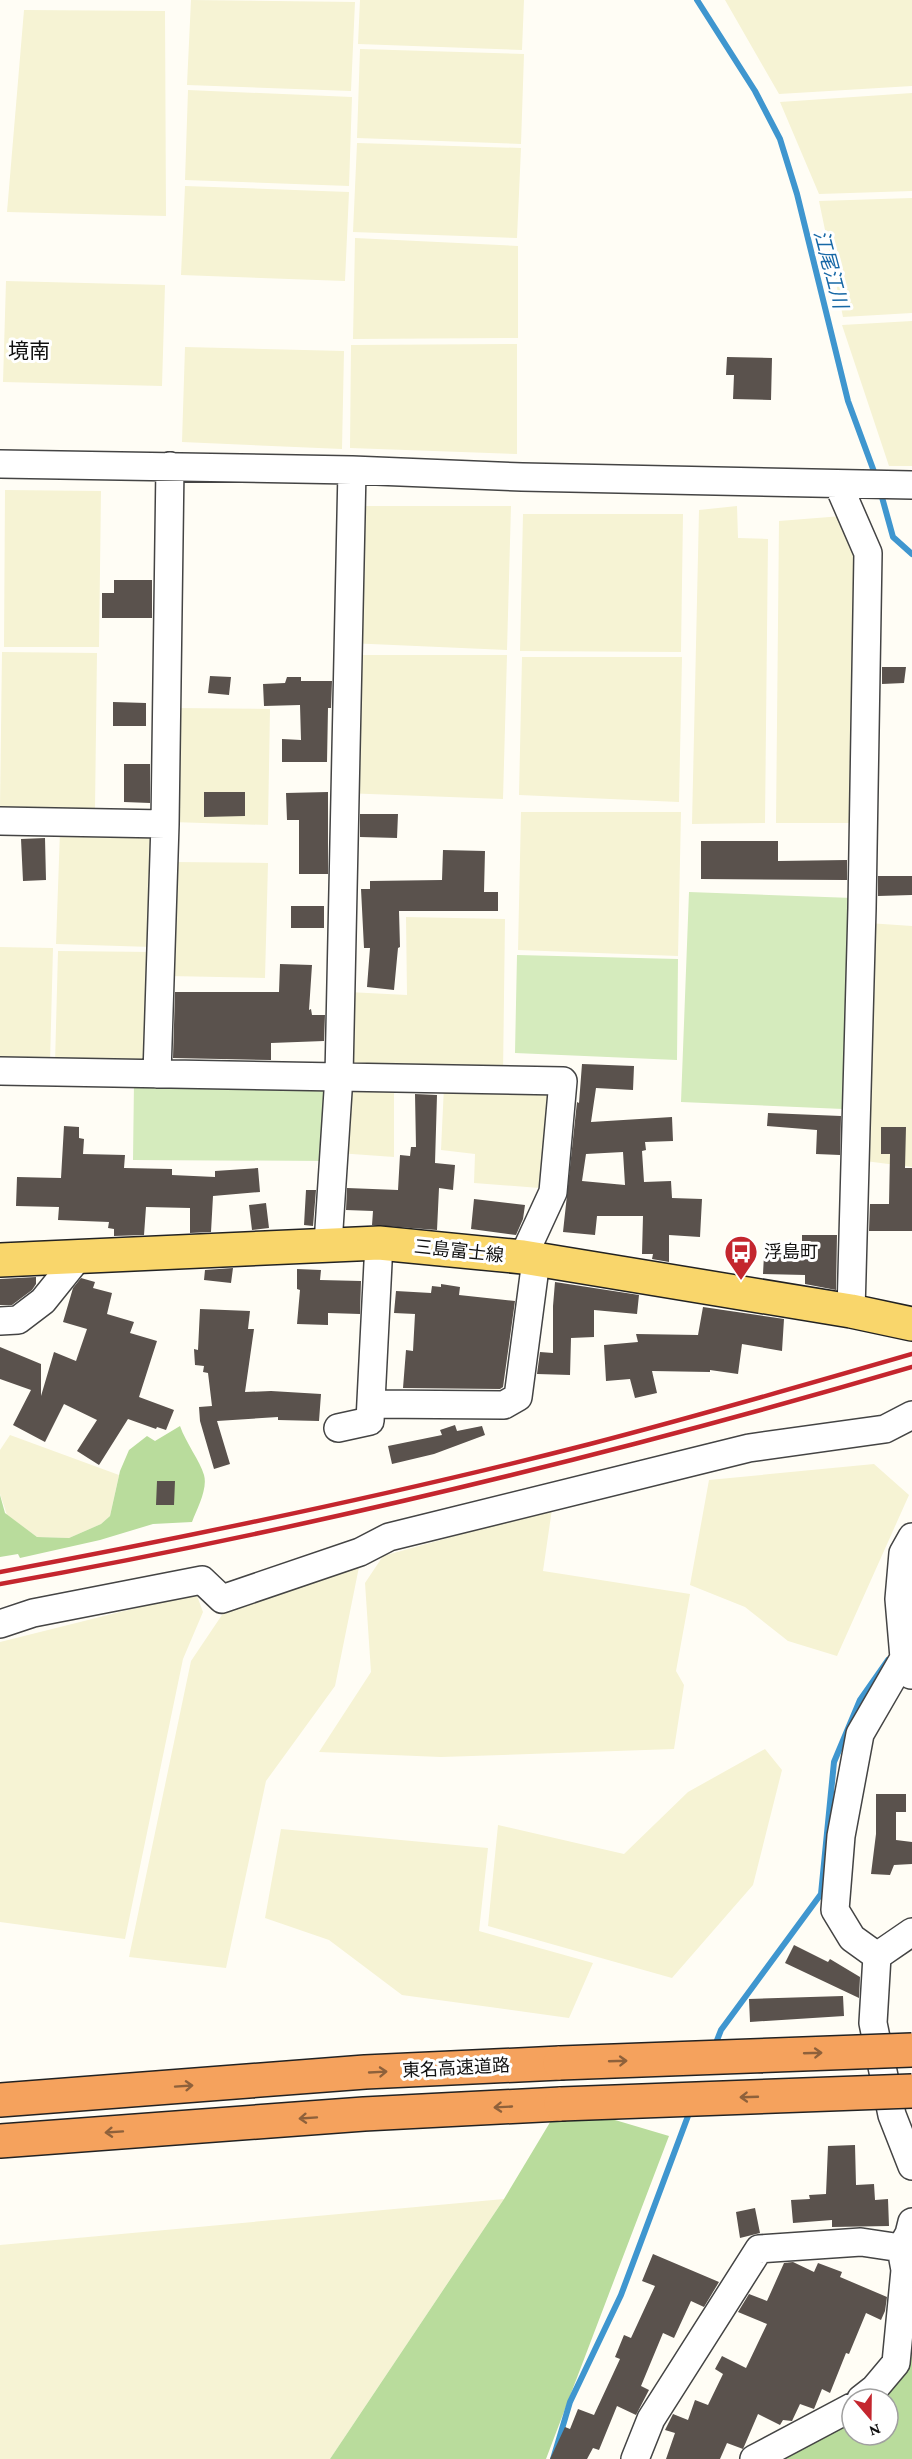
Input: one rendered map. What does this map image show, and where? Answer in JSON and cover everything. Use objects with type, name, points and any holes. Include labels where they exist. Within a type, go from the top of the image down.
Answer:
[{"type":"highway","name":"東名高速道路","points":[[0,2100],[365,2072],[912,2050]]},
{"type":"highway","points":[[0,2141],[364,2114],[912,2091]]},
{"type":"main road","name":"三島富士線","points":[[0,1260],[379,1243],[530,1259],[851,1311],[912,1324]]},
{"type":"street","points":[[0,464],[352,470],[522,477],[900,485]]},
{"type":"street","points":[[157,1074],[165,824],[170,466]]},
{"type":"street","points":[[328,1244],[339,1076],[352,470]]},
{"type":"street","points":[[845,485],[868,553],[862,908],[851,1311]]},
{"type":"street","points":[[0,821],[165,824]]},
{"type":"street","points":[[0,1071],[563,1081],[553,1192],[530,1259],[518,1397],[504,1404],[371,1404]]},
{"type":"street","points":[[338,1428],[370,1421],[379,1243]]},
{"type":"street","points":[[0,1321],[18,1320],[43,1301],[80,1256]]},
{"type":"street","points":[[0,1624],[33,1613],[202,1580],[222,1599],[360,1552],[389,1537],[749,1448],[885,1429],[912,1415]]},
{"type":"street","points":[[877,1956],[852,1938],[835,1910],[841,1836],[860,1734],[908,1667],[899,1599],[903,1553],[912,1537]]},
{"type":"street","points":[[877,1956],[912,1932]]},
{"type":"street","points":[[877,1956],[873,2023],[892,2115],[912,2166]]},
{"type":"street","points":[[876,2387],[896,2363],[905,2270],[901,2248],[909,2234],[912,2222]]},
{"type":"street","points":[[635,2459],[651,2419],[759,2249],[861,2242],[901,2248]]},
{"type":"street","points":[[754,2459],[840,2413]]},
{"type":"shaded area","points":[[191,0],[355,2],[351,91],[187,85]]},
{"type":"shaded area","points":[[360,0],[524,0],[522,50],[358,44]]},
{"type":"shaded area","points":[[725,0],[912,0],[912,86],[779,94]]},
{"type":"shaded area","points":[[24,10],[165,11],[166,216],[7,212]]},
{"type":"shaded area","points":[[360,49],[524,54],[521,144],[357,138]]},
{"type":"shaded area","points":[[188,90],[352,97],[349,186],[185,180]]},
{"type":"shaded area","points":[[912,93],[912,191],[819,194],[780,102]]},
{"type":"shaded area","points":[[357,143],[521,148],[517,238],[353,232]]},
{"type":"shaded area","points":[[185,186],[349,192],[345,281],[181,275]]},
{"type":"shaded area","points":[[912,198],[912,313],[843,317],[819,201]]},
{"type":"shaded area","points":[[355,238],[518,246],[518,338],[353,339]]},
{"type":"shaded area","points":[[6,281],[165,285],[162,386],[3,382]]},
{"type":"shaded area","points":[[912,321],[912,466],[889,466],[842,325]]},
{"type":"shaded area","points":[[517,344],[517,454],[350,448],[351,345]]},
{"type":"shaded area","points":[[185,347],[344,351],[342,449],[182,442]]},
{"type":"shaded area","points":[[5,490],[101,491],[99,647],[4,647]]},
{"type":"shaded area","points":[[351,506],[511,506],[507,650],[348,643]]},
{"type":"shaded area","points":[[737,506],[738,538],[768,539],[765,823],[692,824],[699,510]]},
{"type":"shaded area","points":[[523,514],[683,514],[681,652],[520,651]]},
{"type":"shaded area","points":[[842,516],[861,551],[849,823],[776,823],[779,521]]},
{"type":"shaded area","points":[[2,652],[97,653],[95,809],[0,808]]},
{"type":"shaded area","points":[[346,655],[507,655],[503,799],[343,793]]},
{"type":"shaded area","points":[[522,657],[682,657],[679,802],[519,795]]},
{"type":"shaded area","points":[[175,708],[270,709],[268,825],[172,822]]},
{"type":"shaded area","points":[[521,812],[681,812],[678,956],[518,950]]},
{"type":"shaded area","points":[[60,831],[154,832],[152,947],[56,944]]},
{"type":"shaded area","points":[[173,862],[268,863],[265,978],[169,976]]},
{"type":"shaded area","points":[[406,917],[505,919],[503,1075],[345,1070],[348,992],[407,995]]},
{"type":"shaded area","points":[[868,923],[912,926],[912,1167],[865,1161]]},
{"type":"shaded area","points":[[0,947],[53,948],[50,1063],[0,1062]]},
{"type":"shaded area","points":[[58,951],[153,952],[151,1067],[55,1064]]},
{"type":"shaded area","points":[[394,1081],[394,1157],[338,1153],[344,1083]]},
{"type":"shaded area","points":[[558,1084],[552,1189],[474,1183],[475,1154],[441,1150],[444,1086]]},
{"type":"shaded area","points":[[10,1435],[119,1475],[110,1516],[101,1524],[69,1538],[37,1537],[7,1515],[0,1494],[0,1450]]},
{"type":"shaded area","points":[[874,1464],[909,1495],[837,1656],[788,1641],[745,1607],[690,1585],[709,1480]]},
{"type":"shaded area","points":[[552,1509],[543,1571],[690,1594],[676,1671],[684,1685],[674,1749],[441,1757],[319,1752],[371,1672],[365,1583],[383,1556]]},
{"type":"shaded area","points":[[359,1567],[335,1686],[266,1781],[226,1968],[129,1957],[191,1661],[228,1606]]},
{"type":"shaded area","points":[[196,1593],[203,1612],[183,1659],[125,1939],[0,1922],[0,1642]]},
{"type":"shaded area","points":[[765,1749],[782,1770],[753,1885],[672,1978],[488,1926],[498,1825],[624,1854],[688,1792]]},
{"type":"shaded area","points":[[281,1829],[488,1848],[479,1931],[593,1963],[569,2018],[402,1995],[329,1940],[265,1918]]},
{"type":"shaded area","points":[[504,2199],[330,2459],[0,2459],[0,2245]]},
{"type":"green space","points":[[689,892],[853,898],[843,1109],[681,1102]]},
{"type":"green space","points":[[517,955],[678,959],[677,1060],[515,1053]]},
{"type":"green space","points":[[134,1082],[326,1086],[327,1161],[133,1160]]},
{"type":"green space","points":[[180,1426],[202,1470],[205,1481],[192,1522],[153,1524],[100,1540],[20,1558],[18,1554],[0,1557],[0,1495],[5,1513],[37,1537],[69,1538],[101,1524],[110,1516],[120,1471],[129,1450],[147,1436],[155,1441]]},
{"type":"green space","points":[[561,2104],[669,2136],[546,2459],[330,2459],[504,2199]]},
{"type":"green space","points":[[912,2352],[912,2459],[769,2459],[840,2406],[840,2447],[900,2447],[900,2387],[865,2387]]},
{"type":"building","points":[[727,357],[772,358],[771,400],[733,399],[734,375],[726,375]]},
{"type":"building","points":[[114,580],[152,580],[152,618],[102,618],[102,593],[114,593]]},
{"type":"building","points":[[882,667],[906,667],[904,683],[882,684]]},
{"type":"building","points":[[210,676],[231,677],[229,695],[208,693]]},
{"type":"building","points":[[287,677],[301,677],[301,681],[332,681],[331,708],[328,708],[327,762],[282,762],[282,739],[301,740],[300,705],[264,706],[263,684],[285,683]]},
{"type":"building","points":[[113,702],[146,703],[146,726],[113,726]]},
{"type":"building","points":[[124,764],[150,764],[150,803],[124,802]]},
{"type":"building","points":[[204,792],[245,792],[245,816],[204,817]]},
{"type":"building","points":[[328,792],[328,874],[299,874],[299,820],[287,820],[286,793]]},
{"type":"building","points":[[360,814],[398,814],[397,838],[360,837]]},
{"type":"building","points":[[45,838],[46,880],[23,881],[21,839]]},
{"type":"building","points":[[701,841],[778,841],[778,861],[847,860],[847,880],[701,879]]},
{"type":"building","points":[[443,850],[485,851],[484,892],[498,892],[498,911],[399,911],[400,947],[398,948],[394,990],[367,987],[370,948],[364,948],[361,889],[370,889],[370,881],[442,880]]},
{"type":"building","points":[[878,876],[912,876],[912,895],[878,896]]},
{"type":"building","points":[[291,906],[324,906],[324,928],[291,928]]},
{"type":"building","points":[[280,964],[312,965],[309,1010],[311,1009],[312,1015],[325,1015],[324,1041],[271,1043],[271,1060],[173,1058],[175,992],[279,992]]},
{"type":"building","points":[[582,1064],[634,1066],[633,1090],[596,1088],[591,1122],[672,1117],[673,1141],[645,1142],[646,1150],[642,1151],[644,1182],[671,1181],[672,1198],[702,1199],[700,1237],[669,1235],[669,1262],[652,1259],[653,1254],[642,1254],[643,1216],[597,1216],[595,1235],[563,1232],[577,1102],[579,1103]],"holes":[[[623,1152],[625,1185],[582,1181],[586,1154]]]},
{"type":"building","points":[[415,1094],[437,1095],[435,1163],[455,1165],[453,1190],[439,1188],[437,1230],[372,1225],[373,1211],[346,1210],[347,1188],[398,1190],[400,1155],[410,1156],[411,1147],[416,1147]]},
{"type":"building","points":[[768,1113],[841,1116],[840,1155],[816,1154],[817,1130],[767,1126]]},
{"type":"building","points":[[64,1126],[79,1127],[79,1138],[84,1139],[83,1154],[125,1155],[124,1168],[172,1169],[172,1175],[215,1177],[215,1171],[258,1168],[260,1192],[213,1196],[211,1232],[190,1233],[190,1208],[146,1207],[144,1235],[114,1236],[114,1229],[108,1228],[109,1222],[58,1220],[59,1207],[16,1206],[17,1177],[61,1178]]},
{"type":"building","points":[[881,1127],[906,1127],[905,1168],[912,1168],[912,1231],[869,1231],[870,1204],[889,1204],[890,1154],[881,1154]]},
{"type":"building","points":[[306,1190],[316,1190],[313,1226],[304,1225]]},
{"type":"building","points":[[474,1199],[525,1205],[523,1219],[516,1235],[471,1229]]},
{"type":"building","points":[[266,1203],[269,1228],[252,1230],[249,1205]]},
{"type":"building","points":[[802,1235],[837,1235],[836,1290],[805,1284],[805,1275],[763,1274],[764,1255],[802,1256]]},
{"type":"building","points":[[233,1268],[231,1283],[204,1280],[205,1270]]},
{"type":"building","points":[[297,1269],[321,1270],[320,1280],[361,1281],[360,1314],[328,1313],[328,1325],[297,1324],[300,1290],[297,1289]]},
{"type":"building","points":[[36,1277],[36,1284],[32,1290],[12,1305],[0,1305],[0,1279]]},
{"type":"building","points":[[81,1278],[95,1282],[93,1288],[112,1293],[107,1314],[134,1322],[130,1333],[157,1341],[139,1397],[174,1410],[166,1430],[157,1427],[156,1429],[128,1419],[99,1465],[77,1451],[97,1420],[64,1404],[45,1442],[13,1425],[31,1390],[0,1379],[0,1347],[41,1364],[41,1396],[54,1352],[76,1361],[87,1329],[63,1322],[73,1288]]},
{"type":"building","points":[[555,1282],[639,1295],[637,1314],[594,1310],[594,1337],[571,1338],[570,1375],[537,1374],[540,1352],[553,1353]]},
{"type":"building","points":[[441,1284],[460,1287],[459,1295],[515,1301],[503,1387],[500,1389],[403,1388],[406,1350],[413,1351],[415,1314],[394,1313],[396,1291],[431,1293],[432,1286],[441,1287]]},
{"type":"building","points":[[703,1307],[784,1319],[782,1351],[742,1344],[738,1374],[710,1370],[710,1372],[652,1371],[657,1393],[635,1398],[630,1379],[606,1381],[604,1345],[638,1342],[636,1334],[698,1335]]},
{"type":"building","points":[[200,1309],[250,1311],[248,1329],[254,1329],[245,1392],[321,1394],[319,1421],[278,1420],[278,1417],[217,1421],[230,1464],[214,1469],[200,1421],[199,1407],[212,1406],[208,1373],[203,1372],[204,1366],[195,1365],[194,1349],[198,1350]]},
{"type":"building","points":[[455,1425],[457,1431],[482,1426],[485,1435],[434,1454],[392,1464],[388,1446],[442,1435],[440,1430]]},
{"type":"building","points":[[157,1481],[175,1481],[174,1505],[156,1505]]},
{"type":"building","points":[[876,1794],[906,1794],[906,1812],[896,1812],[896,1840],[912,1842],[912,1864],[894,1865],[890,1875],[871,1874],[876,1834]]},
{"type":"building","points":[[794,1945],[828,1962],[830,1959],[860,1977],[859,1998],[785,1963]]},
{"type":"building","points":[[843,1996],[844,2016],[750,2022],[749,1999]]},
{"type":"building","points":[[855,2145],[856,2185],[874,2184],[875,2200],[888,2199],[889,2226],[832,2227],[832,2220],[793,2223],[791,2200],[810,2199],[809,2195],[826,2194],[828,2146]]},
{"type":"building","points":[[755,2208],[760,2233],[740,2238],[736,2212]]},
{"type":"building","points":[[653,2254],[719,2282],[704,2307],[691,2301],[674,2338],[663,2333],[641,2386],[649,2390],[636,2415],[617,2406],[599,2450],[593,2448],[587,2459],[550,2459],[565,2427],[570,2429],[578,2409],[594,2415],[620,2359],[615,2357],[624,2335],[631,2338],[655,2286],[642,2281]]},
{"type":"building","points":[[793,2262],[814,2272],[818,2263],[842,2272],[840,2277],[887,2297],[881,2320],[866,2313],[849,2354],[846,2353],[830,2393],[822,2389],[814,2409],[800,2404],[792,2421],[783,2420],[780,2425],[758,2414],[743,2449],[727,2443],[720,2459],[666,2459],[675,2433],[665,2430],[673,2414],[688,2420],[695,2400],[708,2405],[723,2374],[715,2369],[722,2356],[746,2368],[767,2324],[738,2312],[749,2294],[767,2301],[784,2263]]},
{"type":"waterway","name":"江尾江川","points":[[697,0],[755,91],[780,139],[797,194],[848,401],[876,477]]},
{"type":"waterway","name":"江尾江川","points":[[880,490],[893,537],[912,554]]},
{"type":"waterway","points":[[714,2048],[721,2030],[821,1894],[834,1762],[860,1700],[888,1660]]},
{"type":"waterway","points":[[553,2459],[570,2402],[621,2295],[691,2108]]},
{"type":"railway","points":[[0,1572],[222,1528],[443,1480],[630,1433],[912,1354]]},
{"type":"railway","points":[[0,1584],[230,1539],[459,1488],[686,1430],[912,1367]]},
{"type":"place","name":"浮島町","points":[[741,1281]]},
{"type":"district","name":"境南","points":[[29,351]]}]
